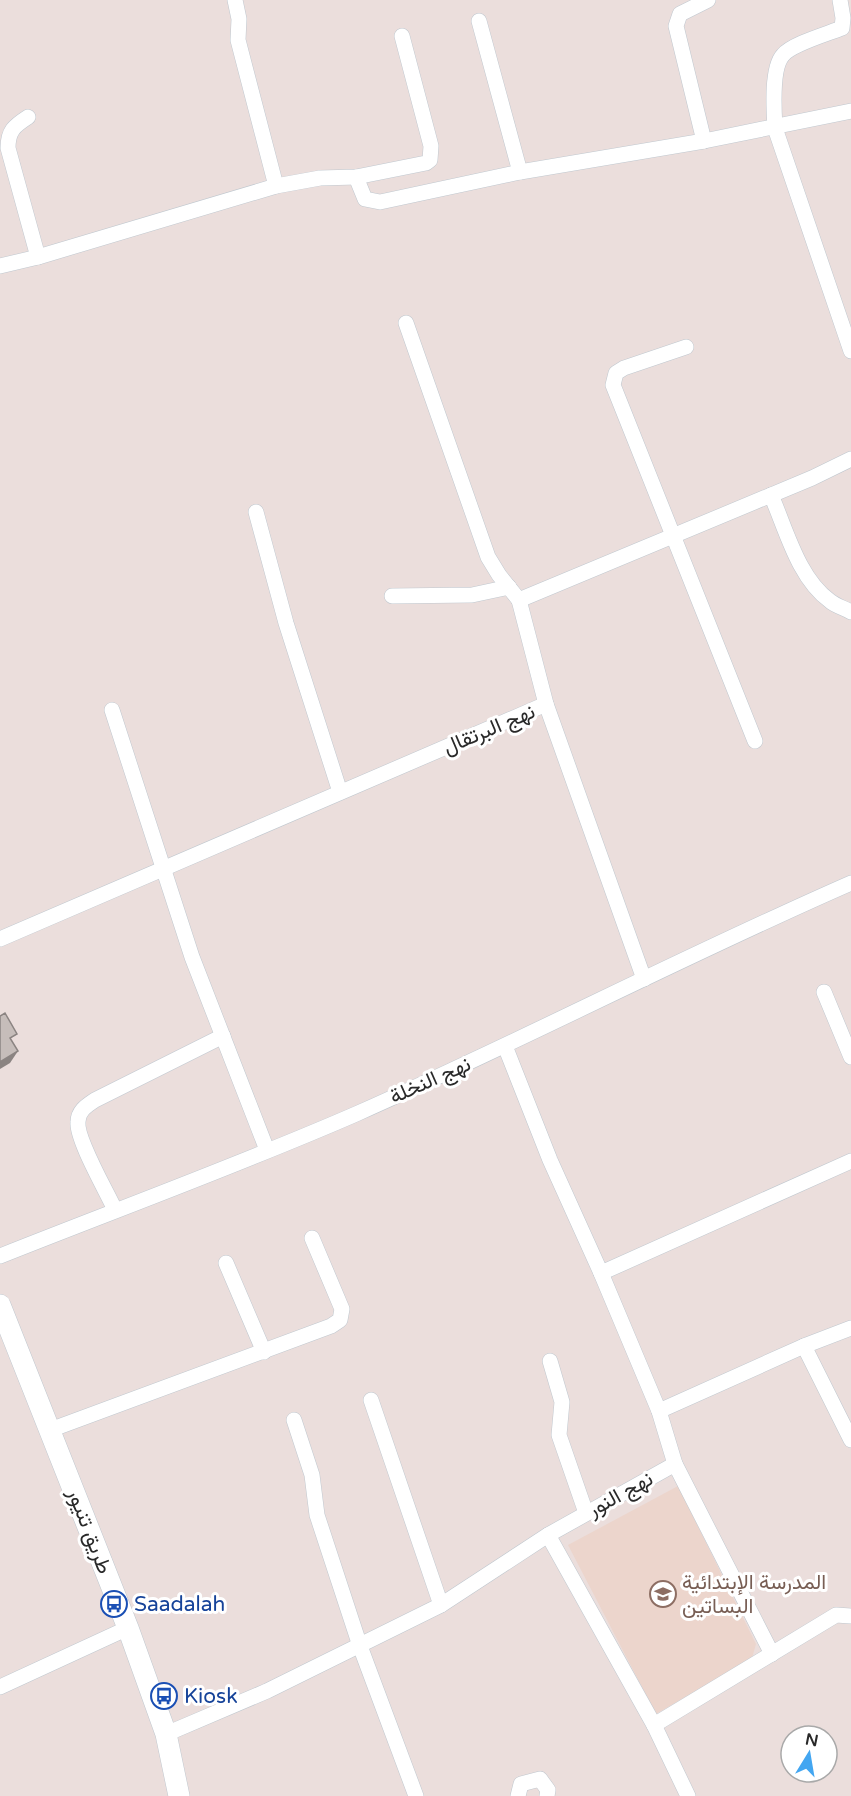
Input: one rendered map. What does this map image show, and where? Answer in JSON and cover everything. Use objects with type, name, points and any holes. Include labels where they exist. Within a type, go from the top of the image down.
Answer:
[{"type":"main road","name":"طريق تنيور","points":[[0,1305],[128,1628],[166,1734],[178,1796]]},
{"type":"street","points":[[235,0],[239,19],[238,40],[276,186]]},
{"type":"street","points":[[704,141],[676,26],[680,14],[708,0]]},
{"type":"street","points":[[840,0],[842,28],[788,51],[780,60],[774,109],[775,128],[851,351]]},
{"type":"street","points":[[479,21],[520,172]]},
{"type":"street","points":[[0,266],[38,257],[276,186],[320,178],[356,177],[426,163],[430,160],[430,146],[402,36]]},
{"type":"street","points":[[356,177],[365,199],[380,202],[520,172],[775,128],[851,111]]},
{"type":"street","points":[[28,117],[14,126],[8,135],[8,148],[38,257]]},
{"type":"street","points":[[405,323],[489,557],[519,600],[672,534],[771,495],[851,459]]},
{"type":"street","points":[[686,347],[624,368],[613,378],[613,385],[755,741]]},
{"type":"street","points":[[771,495],[803,568],[816,588],[830,601],[851,612]]},
{"type":"street","points":[[256,512],[286,623],[340,792]]},
{"type":"street","points":[[392,596],[472,595],[508,587]]},
{"type":"street","name":"نهج البرتقال","points":[[0,939],[546,704],[519,600]]},
{"type":"street","points":[[546,704],[644,980]]},
{"type":"street","points":[[112,710],[162,870],[267,1150]]},
{"type":"street","name":"نهج النخلة","points":[[0,1256],[354,1115],[505,1047],[703,949],[851,883]]},
{"type":"street","points":[[824,992],[851,1057]]},
{"type":"street","points":[[116,1210],[81,1139],[77,1125],[79,1115],[94,1100],[223,1036]]},
{"type":"street","name":"نهج النور","points":[[166,1734],[267,1691],[441,1605],[548,1535],[675,1464],[659,1411],[550,1160],[505,1047]]},
{"type":"street","points":[[601,1273],[739,1209],[851,1161]]},
{"type":"street","points":[[51,1430],[332,1326],[340,1320],[342,1309],[312,1238]]},
{"type":"street","points":[[226,1263],[264,1352]]},
{"type":"street","points":[[659,1411],[804,1346],[851,1328]]},
{"type":"street","points":[[804,1346],[851,1440]]},
{"type":"street","points":[[550,1361],[562,1402],[560,1435],[586,1513]]},
{"type":"street","points":[[371,1400],[441,1605]]},
{"type":"street","points":[[294,1420],[312,1474],[317,1515],[360,1646],[416,1796]]},
{"type":"street","points":[[675,1464],[772,1654]]},
{"type":"street","points":[[548,1535],[654,1725],[688,1796]]},
{"type":"street","points":[[654,1725],[836,1615],[851,1616]]},
{"type":"street","points":[[0,1687],[128,1628]]},
{"type":"street","points":[[518,1796],[521,1784],[540,1779],[548,1790],[547,1796]]},
{"type":"shaded area","name":"المدرسة الإبتدائية البساتين","points":[[678,1486],[756,1644],[752,1658],[656,1714],[568,1545]]},
{"type":"building","points":[[5,1013],[17,1034],[10,1038],[18,1051],[0,1062],[0,1016]]},
{"type":"place","name":"المدرسة الإبتدائية البساتين","points":[[663,1594]]},
{"type":"place","name":"Saadalah","points":[[114,1604]]},
{"type":"place","name":"Kiosk","points":[[164,1696]]}]
